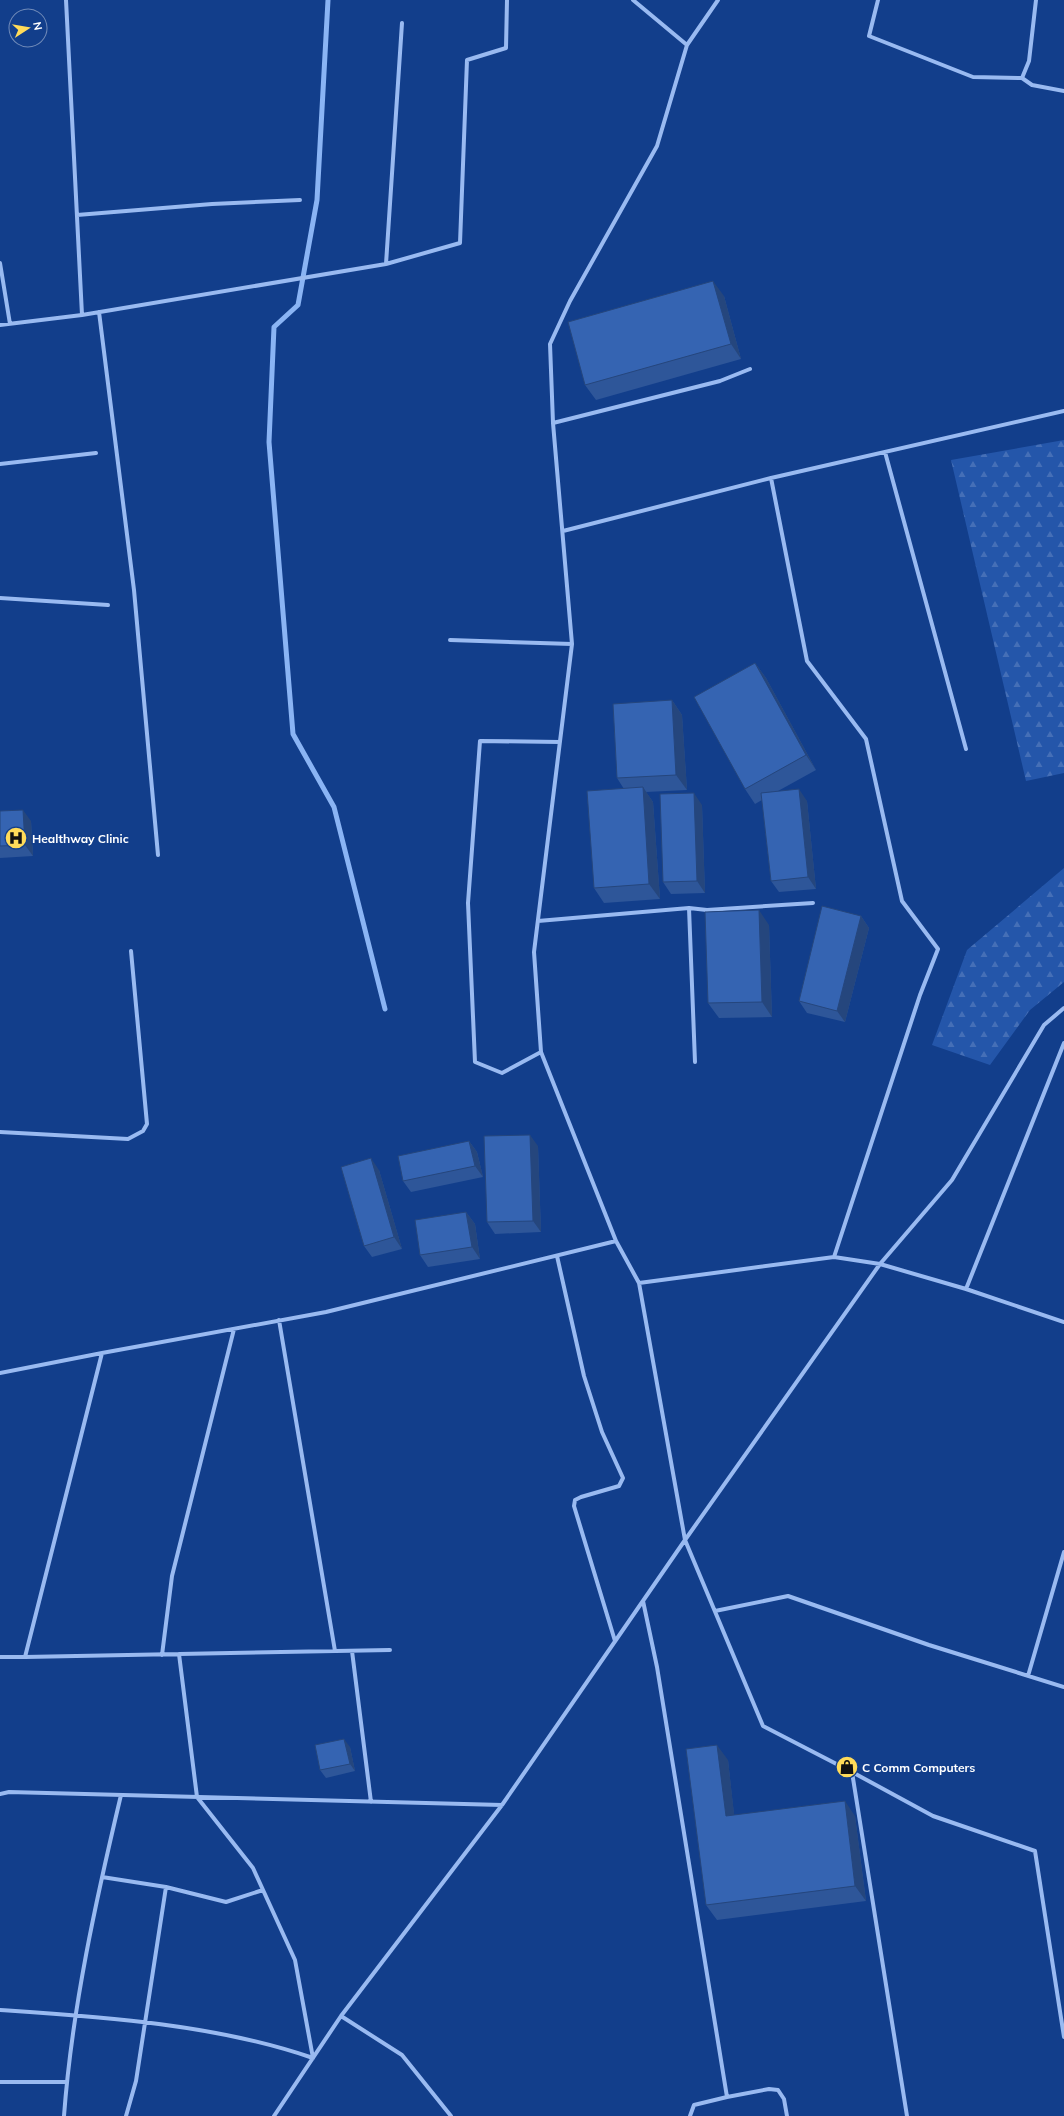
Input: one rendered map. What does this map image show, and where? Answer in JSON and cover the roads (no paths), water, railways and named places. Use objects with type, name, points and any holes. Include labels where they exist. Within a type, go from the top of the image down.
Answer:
[{"type":"street","points":[[66,0],[82,315]]},
{"type":"street","points":[[0,325],[82,315],[386,264],[460,243],[467,60],[506,48],[507,0]]},
{"type":"street","points":[[633,0],[687,44]]},
{"type":"street","points":[[718,0],[687,44],[657,146],[570,301],[550,344],[553,423],[572,644],[534,952],[541,1052],[616,1241],[639,1283],[685,1540],[763,1726],[933,1816],[1035,1851],[1064,2037]]},
{"type":"street","points":[[878,0],[869,36],[973,77],[1022,78],[1032,85],[1064,91]]},
{"type":"street","points":[[1022,78],[1029,61],[1036,0]]},
{"type":"street","points":[[386,264],[402,23]]},
{"type":"street","points":[[77,215],[212,204],[300,200]]},
{"type":"street","points":[[0,262],[10,324]]},
{"type":"street","points":[[99,312],[134,590],[158,855]]},
{"type":"street","points":[[553,423],[720,382],[750,369]]},
{"type":"street","points":[[563,531],[771,478],[1064,411]]},
{"type":"street","points":[[885,452],[966,749]]},
{"type":"street","points":[[0,464],[96,453]]},
{"type":"street","points":[[771,478],[807,661],[866,739],[902,901],[938,949],[920,995],[834,1257]]},
{"type":"street","points":[[0,598],[108,605]]},
{"type":"street","points":[[450,640],[572,644]]},
{"type":"street","points":[[541,1052],[502,1073],[476,1062],[468,903],[480,741],[560,742]]},
{"type":"street","points":[[538,920],[689,908],[707,910],[813,903]]},
{"type":"street","points":[[689,908],[695,1062]]},
{"type":"street","points":[[0,1132],[128,1139],[143,1131],[147,1124],[130,951]]},
{"type":"street","points":[[274,2116],[341,2016],[502,1805],[685,1540],[880,1264],[952,1180],[1044,1025],[1064,1008]]},
{"type":"street","points":[[966,1289],[1064,1043]]},
{"type":"street","points":[[0,1373],[326,1312],[616,1241]]},
{"type":"street","points":[[557,1256],[584,1376],[602,1432],[624,1478],[619,1486],[575,1500],[574,1506],[615,1641]]},
{"type":"street","points":[[639,1283],[834,1257],[880,1264],[966,1289],[1064,1322]]},
{"type":"street","points":[[279,1320],[335,1651]]},
{"type":"street","points":[[162,1654],[172,1576],[234,1329]]},
{"type":"street","points":[[25,1657],[102,1353]]},
{"type":"street","points":[[1028,1676],[1064,1552]]},
{"type":"street","points":[[715,1612],[788,1596],[929,1646],[1064,1687]]},
{"type":"street","points":[[643,1601],[657,1667],[727,2097]]},
{"type":"street","points":[[352,1650],[371,1802]]},
{"type":"street","points":[[0,1657],[390,1650]]},
{"type":"street","points":[[179,1654],[197,1797],[254,1868],[295,1960],[313,2058]]},
{"type":"street","points":[[852,1772],[907,2116]]},
{"type":"street","points":[[0,1794],[121,1795],[502,1805]]},
{"type":"street","points":[[64,2116],[76,2015],[102,1876],[121,1795]]},
{"type":"street","points":[[102,1876],[166,1887],[226,1902],[263,1890]]},
{"type":"street","points":[[126,2116],[136,2081],[166,1887]]},
{"type":"street","points":[[0,2010],[76,2015],[203,2030],[281,2047],[313,2058]]},
{"type":"street","points":[[341,2016],[402,2055],[452,2116]]},
{"type":"street","points":[[0,2082],[67,2082]]},
{"type":"street","points":[[690,2116],[694,2105],[770,2089],[778,2090],[784,2099],[787,2116]]},
{"type":"waterway","points":[[328,0],[317,200],[298,305],[274,327],[269,442],[293,734],[334,807],[385,1009]]},
{"type":"place","name":"Healthway Clinic","points":[[16,838]]},
{"type":"place","name":"C Comm Computers","points":[[847,1767]]}]
